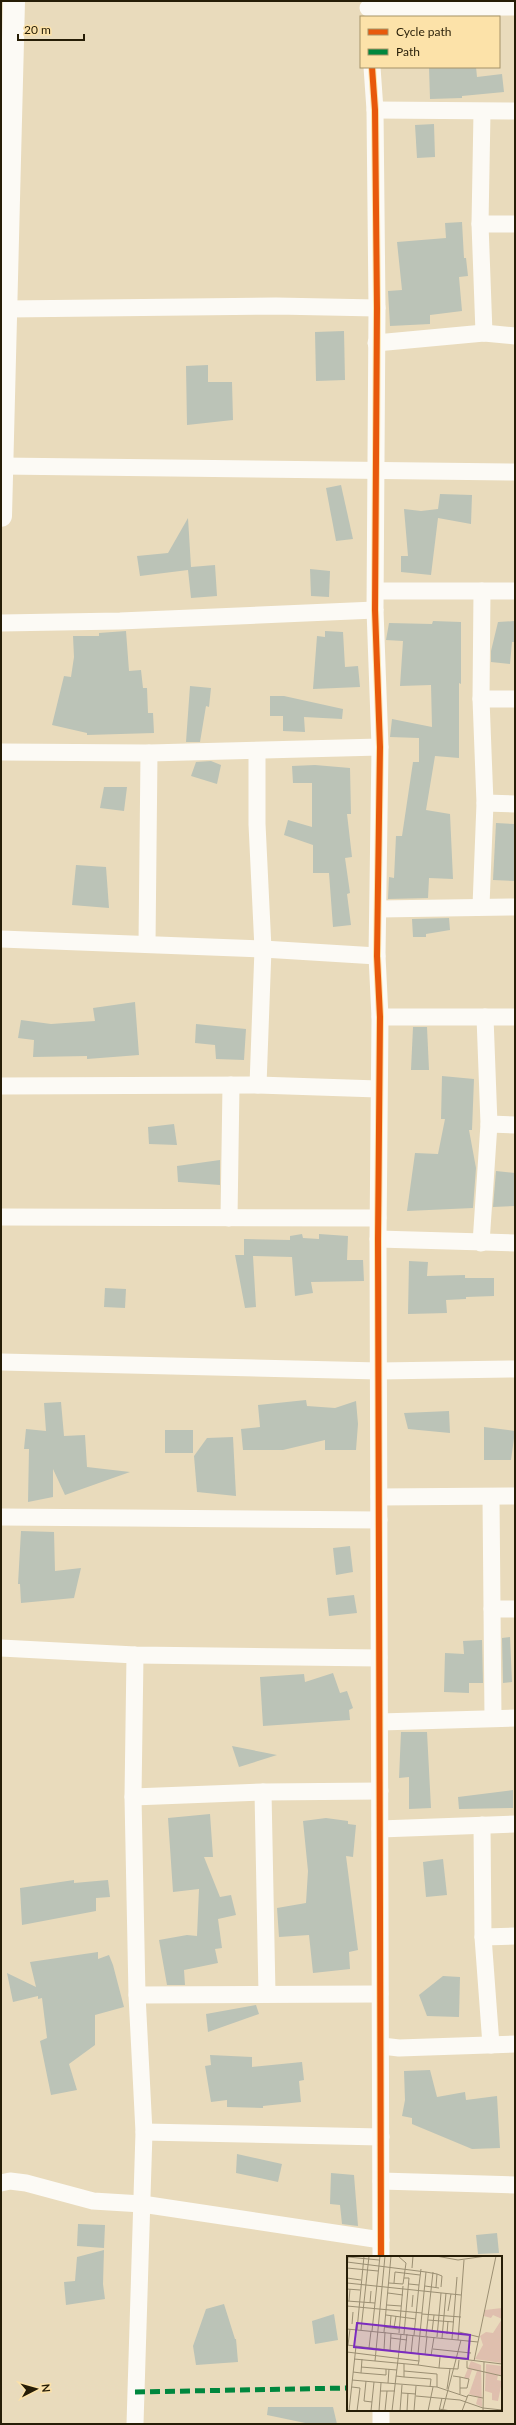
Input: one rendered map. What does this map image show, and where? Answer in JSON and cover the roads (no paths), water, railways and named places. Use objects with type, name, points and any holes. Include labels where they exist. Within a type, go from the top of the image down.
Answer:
[{"type":"street","points":[[368,9],[480,4],[515,7]]},
{"type":"street","points":[[1,516],[7,309],[10,15]]},
{"type":"street","points":[[1,2183],[26,2184],[93,2201],[142,2204],[381,2249],[382,2046],[380,1994],[378,1239],[380,746],[376,610],[377,308],[375,110],[372,68]]},
{"type":"street","points":[[375,110],[482,112],[515,111]]},
{"type":"street","points":[[482,112],[480,224],[484,334]]},
{"type":"street","points":[[480,224],[515,224]]},
{"type":"street","points":[[7,309],[276,306],[377,308]]},
{"type":"street","points":[[376,343],[484,334],[515,336]]},
{"type":"street","points":[[2,466],[515,472]]},
{"type":"street","points":[[376,590],[515,591]]},
{"type":"street","points":[[481,906],[484,803],[481,699],[482,591]]},
{"type":"street","points":[[1,623],[120,621],[376,610]]},
{"type":"street","points":[[481,699],[515,699]]},
{"type":"street","points":[[1,752],[257,751],[380,746]]},
{"type":"street","points":[[257,751],[256,824],[263,949],[258,1085]]},
{"type":"street","points":[[148,944],[149,752]]},
{"type":"street","points":[[484,803],[515,804]]},
{"type":"street","points":[[379,909],[481,906],[515,907]]},
{"type":"street","points":[[1,939],[263,949],[378,956]]},
{"type":"street","points":[[380,1017],[515,1017]]},
{"type":"street","points":[[480,1243],[488,1124],[485,1017]]},
{"type":"street","points":[[229,1218],[231,1085]]},
{"type":"street","points":[[1,1086],[258,1085],[378,1089]]},
{"type":"street","points":[[488,1124],[515,1125]]},
{"type":"street","points":[[1,1217],[378,1218]]},
{"type":"street","points":[[378,1239],[515,1243]]},
{"type":"street","points":[[1,1362],[379,1371],[515,1369]]},
{"type":"street","points":[[379,1497],[515,1496]]},
{"type":"street","points":[[491,1497],[493,1718]]},
{"type":"street","points":[[1,1517],[379,1520]]},
{"type":"street","points":[[492,1609],[515,1609]]},
{"type":"street","points":[[1,1648],[135,1655],[379,1658]]},
{"type":"street","points":[[135,1655],[133,1797],[137,1995],[144,2132],[135,2424]]},
{"type":"street","points":[[380,1722],[515,1718]]},
{"type":"street","points":[[133,1797],[263,1792],[380,1791]]},
{"type":"street","points":[[263,1792],[267,1994]]},
{"type":"street","points":[[380,1829],[515,1824]]},
{"type":"street","points":[[482,1825],[483,1937],[491,2045]]},
{"type":"street","points":[[483,1937],[515,1936]]},
{"type":"street","points":[[137,1995],[380,1994]]},
{"type":"street","points":[[382,2046],[399,2048],[515,2044]]},
{"type":"street","points":[[144,2132],[381,2137]]},
{"type":"street","points":[[381,2181],[515,2185]]},
{"type":"street","points":[[381,2411],[381,2424]]}]
